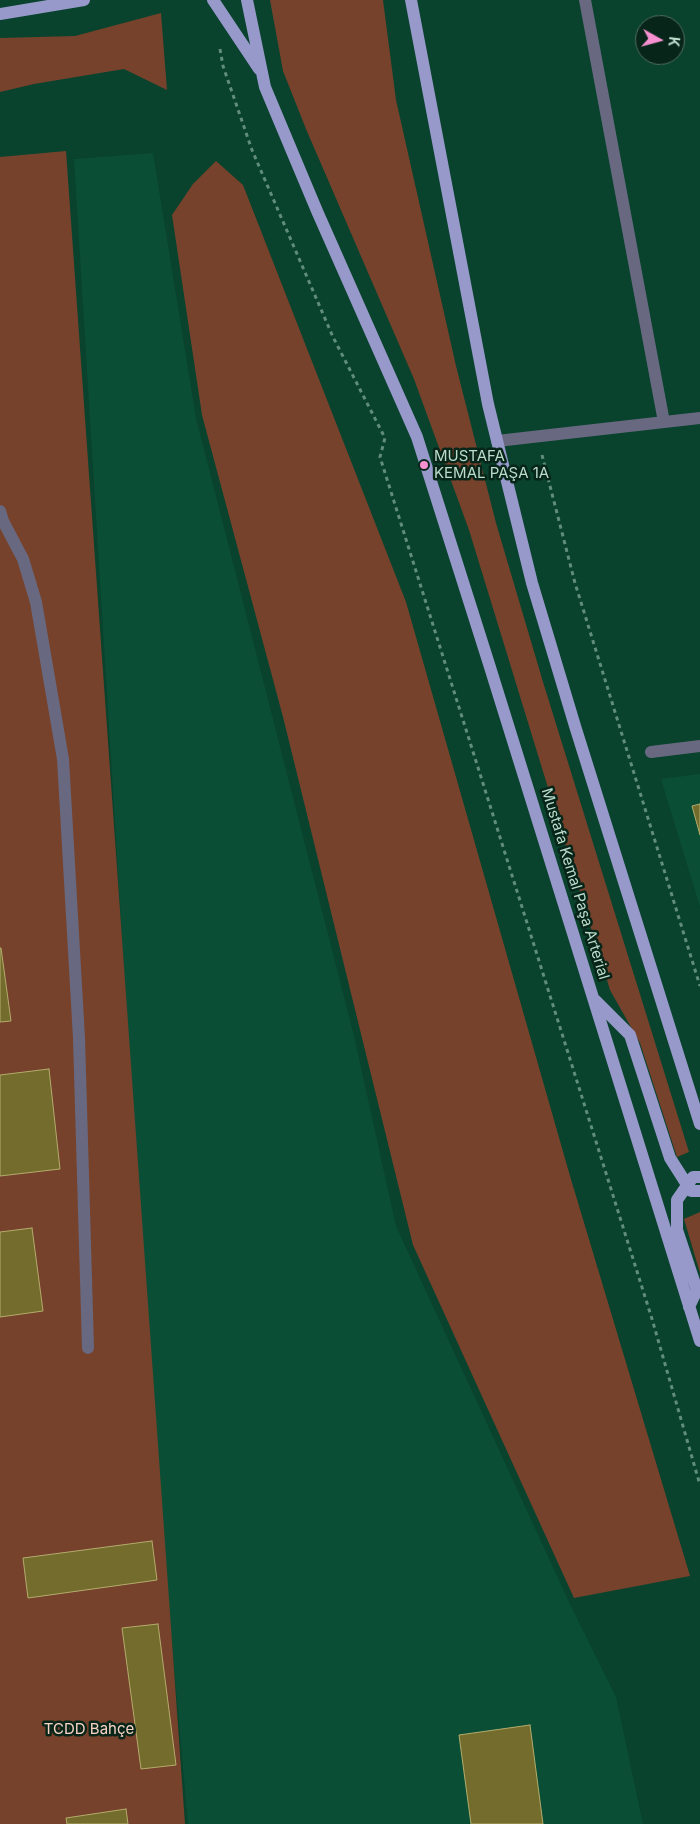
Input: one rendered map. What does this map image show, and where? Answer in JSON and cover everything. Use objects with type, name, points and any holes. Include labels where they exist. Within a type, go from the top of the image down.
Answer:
[{"type":"main road","points":[[0,14],[84,0]]},
{"type":"main road","points":[[213,0],[262,74]]},
{"type":"main road","points":[[247,0],[262,74]]},
{"type":"main road","points":[[410,0],[491,418],[532,583],[700,1124]]},
{"type":"main road","name":"Mustafa Kemal Paşa Arterial","points":[[262,74],[265,87],[317,211],[417,437],[700,1341]]},
{"type":"main road","points":[[593,998],[630,1035],[670,1158],[692,1191],[700,1191]]},
{"type":"main road","points":[[689,1307],[697,1290],[677,1230],[678,1200],[693,1177],[700,1177]]},
{"type":"street","points":[[585,0],[664,422]]},
{"type":"street","points":[[497,441],[700,418]]},
{"type":"street","points":[[0,510],[3,521],[23,559],[36,602],[63,759],[80,1038],[88,1348]]},
{"type":"street","points":[[651,752],[700,746]]},
{"type":"path","points":[[220,48],[223,66],[252,150],[333,337],[384,438],[380,457],[649,1310],[700,1485]]},
{"type":"path","points":[[537,436],[575,583],[700,986]]},
{"type":"shaded area","points":[[153,153],[196,418],[354,1036],[396,1226],[569,1602],[616,1697],[643,1824],[188,1824],[151,1407],[74,159]]},
{"type":"shaded area","points":[[700,774],[700,907],[661,779]]},
{"type":"green space","points":[[270,0],[383,0],[396,100],[456,366],[496,523],[543,682],[689,1152],[677,1157],[640,1043],[610,990],[469,530],[414,379],[306,129],[283,71]]},
{"type":"green space","points":[[161,13],[167,90],[124,69],[34,84],[0,92],[0,38],[75,36]]},
{"type":"green space","name":"TCDD Bahçe","points":[[66,151],[185,1824],[0,1824],[0,157]]},
{"type":"green space","points":[[216,161],[243,185],[406,602],[570,1176],[690,1576],[574,1598],[413,1245],[283,717],[202,415],[172,215],[193,184]]},
{"type":"green space","points":[[700,1212],[700,1273],[684,1219]]},
{"type":"building","points":[[700,804],[700,835],[692,806]]},
{"type":"building","points":[[0,948],[11,1021],[0,1022]]},
{"type":"building","points":[[49,1069],[60,1169],[0,1176],[0,1075]]},
{"type":"building","points":[[32,1228],[43,1311],[0,1317],[0,1232]]},
{"type":"building","points":[[152,1541],[157,1580],[28,1598],[23,1558]]},
{"type":"building","points":[[158,1624],[176,1765],[141,1769],[122,1628]]},
{"type":"building","points":[[530,1725],[543,1824],[471,1824],[459,1735]]},
{"type":"building","points":[[126,1809],[128,1824],[67,1824],[66,1818]]},
{"type":"place","name":"MUSTAFA KEMAL PAŞA 1A","points":[[424,465]]}]
